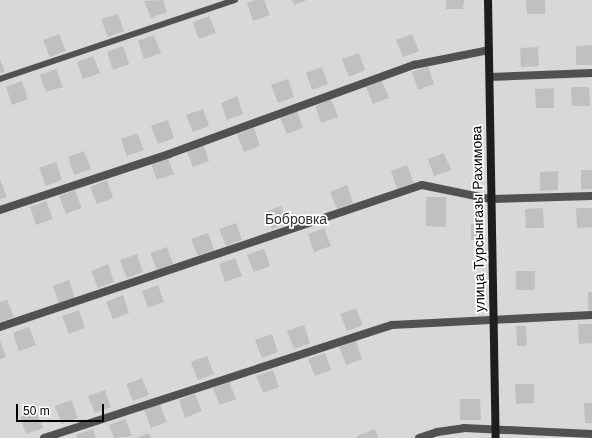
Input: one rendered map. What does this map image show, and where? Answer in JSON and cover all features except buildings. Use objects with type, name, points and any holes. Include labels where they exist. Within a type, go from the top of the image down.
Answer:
[{"type":"street","name":"улица Турсынгазы Рахимова","points":[[488,0],[490,77],[490,199],[496,438]]},
{"type":"street","points":[[0,210],[169,154],[414,65],[489,50]]},
{"type":"street","points":[[490,77],[592,73]]},
{"type":"street","points":[[0,327],[422,185],[490,199],[592,196]]},
{"type":"street","points":[[44,438],[392,325],[592,315]]},
{"type":"street","points":[[419,438],[457,429],[495,428],[592,434]]},
{"type":"lane","points":[[0,79],[235,0]]},
{"type":"green space","name":"Бобровка","points":[[0,0],[592,0],[592,438],[0,438]]}]
